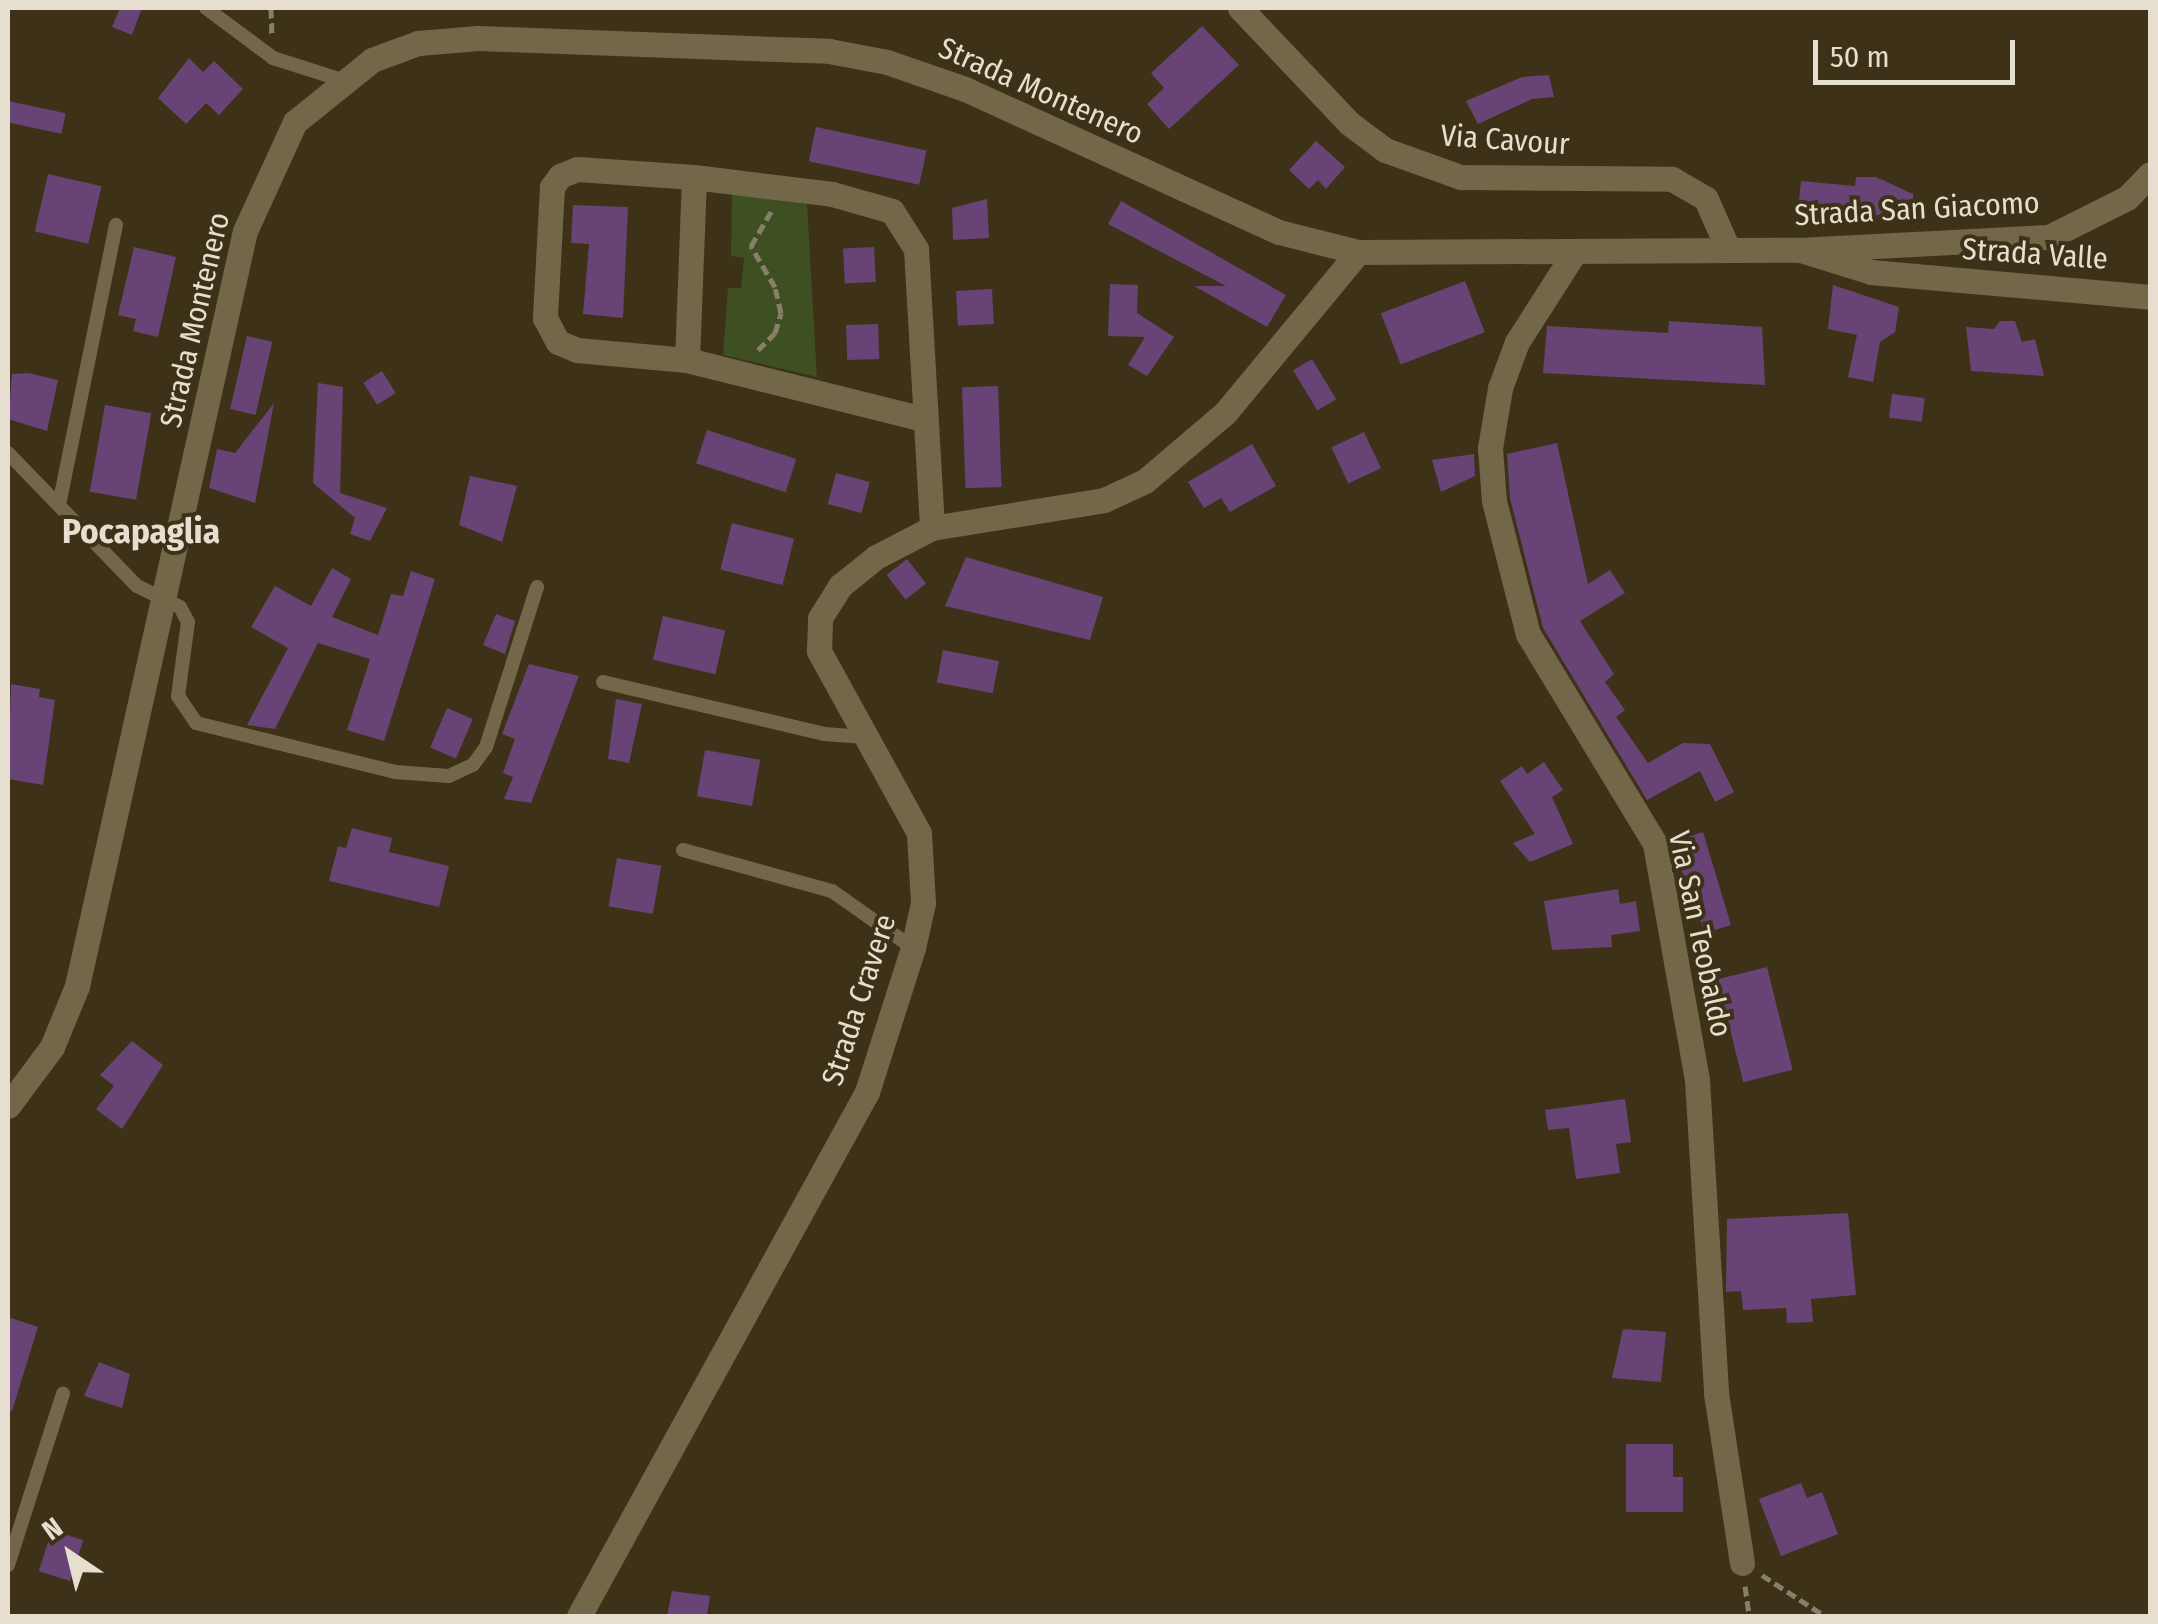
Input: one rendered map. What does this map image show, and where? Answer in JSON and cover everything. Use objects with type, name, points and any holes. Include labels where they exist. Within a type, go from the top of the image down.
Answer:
[{"type":"street","name":"Via Cavour","points":[[1240,8],[1349,122],[1385,150],[1461,177],[1672,179],[1706,198],[1728,249]]},
{"type":"street","name":"Strada Montenero","points":[[8,1106],[52,1047],[78,986],[245,231],[295,122],[342,80],[418,43],[478,38],[829,51],[965,89],[1279,232],[1358,252],[1728,249]]},
{"type":"street","points":[[924,419],[686,360],[577,350],[558,342],[545,318],[552,188],[560,176],[577,170],[694,177],[773,187],[892,211],[906,225],[916,248],[932,528]]},
{"type":"street","name":"Strada San Giacomo","points":[[1728,249],[1799,250],[2048,237],[2128,198],[2150,174]]},
{"type":"street","points":[[686,360],[694,177]]},
{"type":"street","name":"Strada Valle","points":[[1799,250],[1872,272],[2150,297]]},
{"type":"street","name":"Strada Cravere","points":[[579,1616],[867,1092],[924,903],[918,833],[819,651],[820,618],[840,586],[876,557],[932,528],[1104,500],[1145,481],[1225,413],[1358,252]]},
{"type":"street","name":"Via San Teobaldo","points":[[1574,252],[1517,342],[1500,388],[1490,448],[1494,501],[1528,634],[1655,844],[1697,1080],[1716,1393],[1742,1563]]},
{"type":"lane","points":[[206,8],[273,58],[342,80]]},
{"type":"lane","points":[[58,505],[116,225]]},
{"type":"lane","points":[[8,452],[137,586],[166,600],[188,622],[178,696],[196,723],[395,772],[449,776],[473,765],[486,747],[537,587]]},
{"type":"lane","points":[[603,682],[824,734],[865,737]]},
{"type":"lane","points":[[683,850],[832,891],[913,948]]},
{"type":"lane","points":[[8,1565],[63,1394]]},
{"type":"path","points":[[748,375],[781,313],[775,287],[751,246],[772,214],[773,187]]},
{"type":"path","points":[[1742,1563],[1825,1616]]},
{"type":"green space","points":[[732,193],[807,204],[817,377],[723,355],[728,288],[741,288],[744,258],[731,256]]},
{"type":"building","points":[[120,8],[142,8],[132,35],[112,27]]},
{"type":"building","points":[[1202,26],[1239,65],[1169,129],[1147,104],[1164,88],[1151,73]]},
{"type":"building","points":[[189,58],[203,72],[214,61],[243,89],[219,115],[206,103],[186,124],[158,98]]},
{"type":"building","points":[[1549,75],[1554,97],[1532,99],[1478,124],[1466,101],[1522,77]]},
{"type":"building","points":[[8,101],[66,113],[61,134],[8,122]]},
{"type":"building","points":[[816,127],[927,150],[919,185],[809,161]]},
{"type":"building","points":[[1316,141],[1345,167],[1326,189],[1318,180],[1309,189],[1289,170]]},
{"type":"building","points":[[48,174],[102,186],[88,244],[35,231]]},
{"type":"building","points":[[1856,177],[1876,177],[1913,194],[1913,216],[1798,213],[1801,181],[1855,186]]},
{"type":"building","points":[[987,199],[989,238],[953,240],[952,208]]},
{"type":"building","points":[[1121,201],[1286,295],[1267,327],[1194,286],[1226,286],[1108,224]]},
{"type":"building","points":[[573,205],[628,207],[623,318],[583,314],[589,244],[571,243]]},
{"type":"building","points":[[134,247],[176,257],[158,337],[133,331],[136,319],[118,315]]},
{"type":"building","points":[[874,247],[876,282],[845,284],[843,249]]},
{"type":"building","points":[[1465,281],[1485,332],[1401,365],[1381,313]]},
{"type":"building","points":[[1110,284],[1138,285],[1137,313],[1174,337],[1147,376],[1128,365],[1145,337],[1108,336]]},
{"type":"building","points":[[1833,285],[1899,307],[1895,332],[1880,342],[1873,382],[1848,377],[1857,335],[1828,329]]},
{"type":"building","points":[[992,289],[994,324],[958,326],[956,291]]},
{"type":"building","points":[[1669,321],[1762,327],[1765,385],[1543,373],[1547,326],[1668,333]]},
{"type":"building","points":[[2000,321],[2015,321],[2022,342],[2035,339],[2044,376],[1971,371],[1966,327],[1994,329]]},
{"type":"building","points":[[878,324],[879,359],[847,360],[846,325]]},
{"type":"building","points":[[247,336],[272,342],[255,415],[230,409]]},
{"type":"building","points":[[1312,359],[1336,399],[1317,411],[1293,370]]},
{"type":"building","points":[[382,371],[396,393],[377,405],[363,383]]},
{"type":"building","points":[[28,373],[58,380],[47,431],[8,419],[12,374]]},
{"type":"building","points":[[318,383],[343,387],[340,493],[387,508],[370,541],[350,534],[355,518],[313,483]]},
{"type":"building","points":[[998,386],[1002,487],[966,488],[962,387]]},
{"type":"building","points":[[1892,394],[1925,398],[1922,422],[1889,418]]},
{"type":"building","points":[[274,403],[255,503],[209,488],[217,449],[235,453]]},
{"type":"building","points":[[105,405],[151,413],[136,500],[90,492]]},
{"type":"building","points":[[707,430],[796,459],[786,492],[696,463]]},
{"type":"building","points":[[1364,432],[1381,468],[1348,483],[1331,447]]},
{"type":"building","points":[[1557,443],[1588,584],[1610,570],[1625,593],[1580,621],[1614,674],[1605,682],[1625,710],[1616,717],[1648,763],[1683,743],[1710,744],[1734,792],[1715,802],[1700,771],[1647,800],[1543,628],[1510,498],[1507,454]]},
{"type":"building","points":[[1252,444],[1276,486],[1230,512],[1221,498],[1204,508],[1188,482]]},
{"type":"building","points":[[1474,454],[1475,476],[1441,492],[1432,460]]},
{"type":"building","points":[[836,473],[870,482],[862,513],[828,504]]},
{"type":"building","points":[[470,476],[517,486],[502,542],[459,525]]},
{"type":"building","points":[[732,523],[794,538],[782,585],[720,570]]},
{"type":"building","points":[[966,557],[1103,597],[1090,640],[945,606]]},
{"type":"building","points":[[907,559],[926,583],[906,599],[887,575]]},
{"type":"building","points":[[332,568],[351,579],[332,617],[378,635],[391,594],[403,596],[411,571],[435,579],[384,741],[347,730],[370,659],[318,643],[275,729],[247,725],[288,648],[251,627],[275,586],[311,606]]},
{"type":"building","points":[[496,614],[515,621],[505,654],[483,645]]},
{"type":"building","points":[[663,616],[725,630],[715,674],[653,660]]},
{"type":"building","points":[[943,650],[999,661],[993,693],[937,682]]},
{"type":"building","points":[[529,664],[579,676],[531,803],[504,799],[513,777],[503,773],[515,739],[502,734]]},
{"type":"building","points":[[11,684],[40,689],[39,697],[55,700],[43,785],[8,779]]},
{"type":"building","points":[[616,699],[642,704],[629,763],[608,759]]},
{"type":"building","points":[[447,708],[473,719],[456,759],[430,748]]},
{"type":"building","points":[[705,750],[760,760],[752,806],[697,796]]},
{"type":"building","points":[[1544,762],[1563,790],[1552,797],[1573,844],[1530,862],[1513,843],[1535,834],[1500,781],[1522,766],[1527,774]]},
{"type":"building","points":[[352,828],[392,838],[389,852],[449,866],[439,907],[329,881],[338,846],[346,848]]},
{"type":"building","points":[[1703,832],[1731,925],[1705,933],[1671,842]]},
{"type":"building","points":[[617,858],[661,866],[653,914],[608,906]]},
{"type":"building","points":[[1618,889],[1620,904],[1636,901],[1640,931],[1611,935],[1612,947],[1552,950],[1544,901]]},
{"type":"building","points":[[1767,967],[1793,1070],[1743,1082],[1718,979]]},
{"type":"building","points":[[132,1041],[163,1065],[122,1129],[96,1109],[114,1086],[100,1075]]},
{"type":"building","points":[[1625,1099],[1631,1142],[1616,1144],[1620,1173],[1576,1179],[1569,1128],[1548,1130],[1545,1110]]},
{"type":"building","points":[[1848,1213],[1856,1295],[1811,1299],[1813,1322],[1787,1323],[1786,1308],[1743,1310],[1741,1291],[1726,1292],[1727,1219]]},
{"type":"building","points":[[8,1317],[38,1327],[12,1411],[8,1410]]},
{"type":"building","points":[[1623,1329],[1666,1332],[1661,1382],[1612,1378]]},
{"type":"building","points":[[99,1362],[130,1374],[122,1408],[84,1396]]},
{"type":"building","points":[[1626,1444],[1673,1444],[1673,1477],[1683,1477],[1683,1512],[1626,1512]]},
{"type":"building","points":[[1801,1483],[1807,1498],[1822,1492],[1838,1534],[1781,1556],[1759,1499]]},
{"type":"building","points":[[52,1530],[83,1540],[70,1581],[39,1571]]},
{"type":"building","points":[[672,1591],[710,1596],[707,1616],[667,1616]]},
{"type":"district","name":"Pocapaglia","points":[[141,531]]}]
